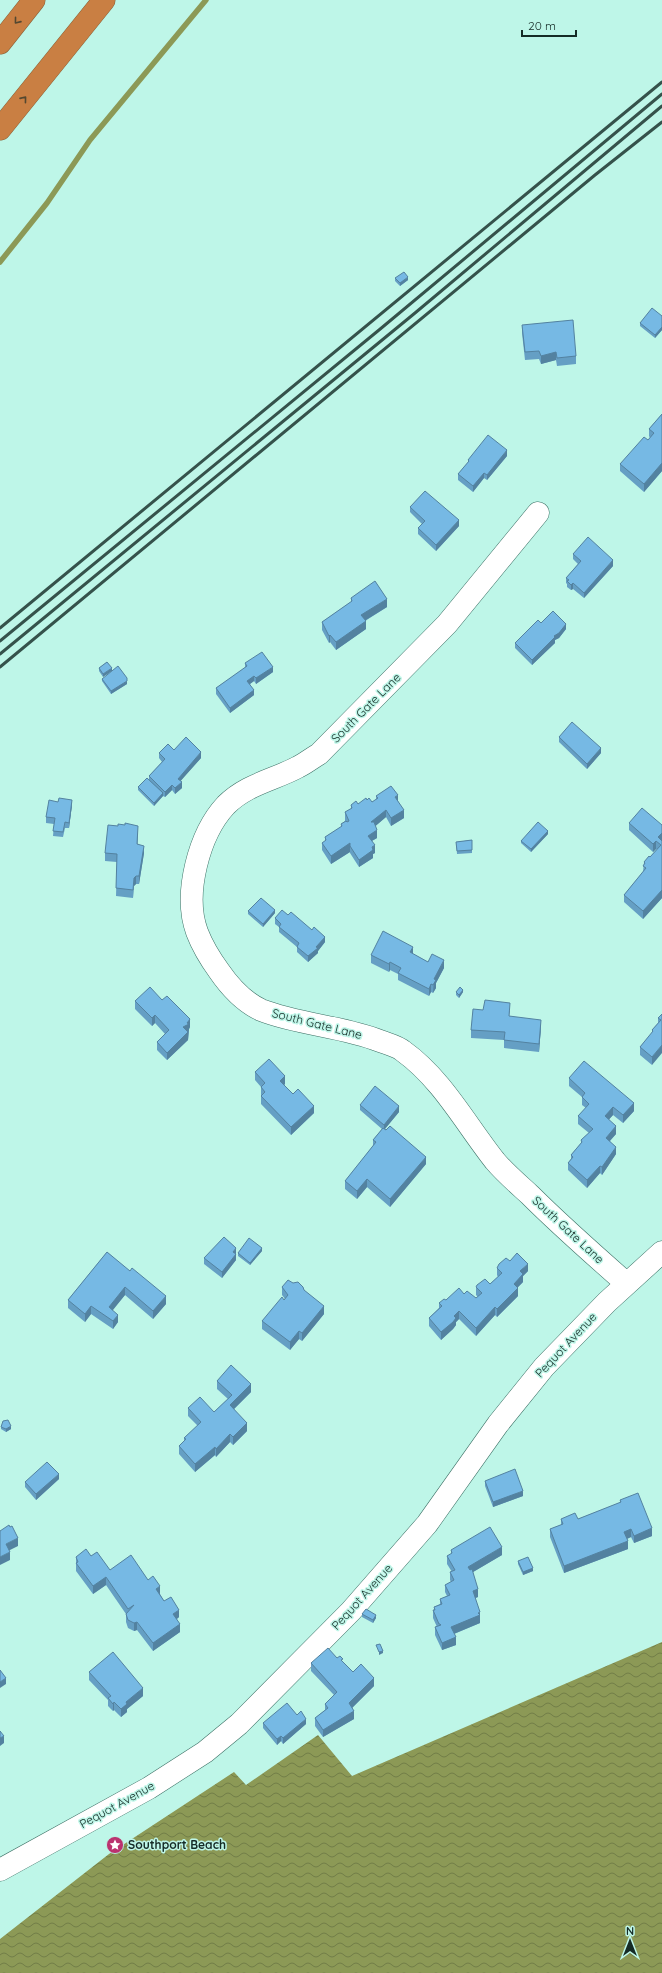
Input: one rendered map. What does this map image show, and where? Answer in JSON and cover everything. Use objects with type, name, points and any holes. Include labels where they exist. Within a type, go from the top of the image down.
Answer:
[{"type":"highway","points":[[0,43],[34,0]]},
{"type":"highway","points":[[0,130],[104,0]]},
{"type":"street","name":"South Gate Lane","points":[[538,513],[447,624],[319,754],[298,767],[264,780],[243,792],[226,806],[214,823],[193,870],[192,903],[197,932],[228,984],[245,1000],[260,1009],[294,1020],[342,1029],[373,1038],[401,1049],[427,1070],[496,1162],[549,1214],[627,1284]]},
{"type":"street","name":"Pequot Avenue","points":[[0,1870],[149,1788],[205,1752],[239,1724],[351,1611],[427,1524],[498,1424],[544,1367],[607,1302],[662,1252]]},
{"type":"water","points":[[662,1642],[662,1973],[0,1973],[0,1939],[109,1854],[234,1772],[246,1785],[318,1735],[352,1776]]},
{"type":"building","points":[[404,272],[408,277],[400,283],[395,278]]},
{"type":"building","points":[[652,308],[662,316],[662,327],[655,335],[640,323]]},
{"type":"building","points":[[573,320],[576,356],[557,358],[556,352],[541,356],[539,351],[525,352],[522,325]]},
{"type":"building","points":[[662,414],[662,463],[644,484],[620,464],[644,437],[648,440],[654,433],[649,429]]},
{"type":"building","points":[[488,435],[507,450],[487,475],[484,473],[473,486],[458,474]]},
{"type":"building","points":[[425,491],[459,520],[436,545],[418,528],[425,521],[410,507]]},
{"type":"building","points":[[588,537],[613,560],[584,593],[573,583],[571,585],[567,581],[569,580],[566,578],[581,561],[573,554]]},
{"type":"building","points":[[375,581],[387,599],[361,615],[366,621],[336,642],[330,635],[329,636],[322,622],[352,601],[351,598]]},
{"type":"building","points":[[553,611],[566,624],[532,660],[515,643],[538,620],[541,623]]},
{"type":"building","points":[[262,652],[273,667],[256,678],[254,676],[247,681],[254,690],[230,708],[216,688],[247,666],[245,663]]},
{"type":"building","points":[[107,662],[112,668],[103,674],[99,668]]},
{"type":"building","points":[[118,666],[127,678],[127,681],[111,691],[102,679]]},
{"type":"building","points":[[572,722],[601,748],[587,764],[559,737]]},
{"type":"building","points":[[186,737],[201,752],[178,779],[182,782],[175,788],[172,785],[165,792],[149,776],[165,759],[159,753],[168,744],[174,750]]},
{"type":"building","points":[[147,778],[163,793],[154,803],[138,787]]},
{"type":"building","points":[[391,786],[398,795],[395,797],[404,810],[391,818],[386,810],[371,822],[374,822],[377,830],[368,836],[375,845],[372,847],[373,850],[359,860],[350,846],[350,843],[331,856],[322,843],[326,840],[325,837],[342,826],[341,824],[349,821],[345,812],[352,808],[351,805],[356,801],[358,804],[366,798],[367,800],[369,798],[372,802],[378,798],[376,796]]},
{"type":"building","points":[[59,798],[72,800],[69,823],[65,822],[63,832],[53,831],[55,818],[46,817],[49,800],[58,802]]},
{"type":"building","points":[[642,808],[662,825],[662,833],[658,837],[662,841],[662,890],[643,911],[624,895],[646,868],[643,866],[645,863],[644,862],[661,845],[656,841],[653,844],[629,823]]},
{"type":"building","points":[[538,822],[548,831],[531,849],[521,841]]},
{"type":"building","points":[[125,823],[138,826],[137,844],[144,846],[139,876],[134,878],[133,890],[116,888],[117,854],[105,853],[108,825],[118,826],[118,824],[125,825]]},
{"type":"building","points":[[472,840],[472,850],[457,851],[456,842]]},
{"type":"building","points":[[261,898],[275,910],[263,924],[248,911]]},
{"type":"building","points":[[282,910],[288,915],[291,912],[312,930],[314,927],[325,937],[316,947],[318,948],[308,956],[297,947],[299,943],[279,927],[281,924],[275,918]]},
{"type":"building","points":[[383,931],[413,947],[410,952],[428,962],[432,954],[444,960],[434,979],[436,980],[433,985],[431,984],[429,989],[398,973],[401,968],[371,955]]},
{"type":"building","points":[[150,987],[162,1000],[167,996],[190,1019],[187,1023],[189,1024],[183,1027],[188,1032],[167,1053],[157,1042],[169,1030],[155,1015],[152,1018],[135,1001]]},
{"type":"building","points":[[460,987],[463,990],[459,995],[456,992]]},
{"type":"building","points":[[485,1000],[510,1003],[509,1016],[541,1020],[539,1044],[504,1040],[505,1032],[471,1030],[473,1009],[483,1010]]},
{"type":"building","points":[[662,1014],[662,1045],[652,1057],[640,1047],[661,1020],[658,1018]]},
{"type":"building","points":[[269,1059],[285,1076],[280,1081],[293,1094],[298,1089],[314,1106],[291,1127],[261,1096],[265,1092],[261,1087],[265,1083],[255,1072]]},
{"type":"building","points":[[584,1061],[634,1103],[623,1115],[613,1107],[605,1116],[616,1126],[606,1138],[616,1147],[602,1167],[600,1166],[587,1180],[568,1163],[573,1157],[571,1155],[582,1142],[581,1140],[593,1129],[578,1116],[589,1104],[582,1097],[585,1093],[569,1078]]},
{"type":"building","points":[[375,1086],[399,1106],[384,1125],[360,1105]]},
{"type":"building","points":[[390,1126],[426,1157],[390,1199],[367,1179],[357,1191],[345,1181],[376,1142],[373,1140],[383,1128],[386,1130]]},
{"type":"building","points":[[224,1237],[236,1248],[233,1252],[236,1254],[222,1272],[204,1258]]},
{"type":"building","points":[[249,1238],[262,1248],[250,1263],[238,1253]]},
{"type":"building","points":[[107,1252],[130,1271],[132,1268],[166,1296],[153,1311],[125,1287],[109,1307],[118,1315],[113,1321],[91,1306],[85,1314],[68,1300]]},
{"type":"building","points":[[517,1253],[528,1264],[520,1271],[523,1274],[514,1284],[518,1288],[497,1309],[495,1307],[476,1328],[459,1311],[454,1316],[456,1318],[453,1322],[441,1332],[429,1318],[442,1306],[439,1303],[444,1299],[446,1300],[459,1288],[464,1294],[467,1291],[476,1298],[482,1293],[476,1287],[477,1285],[485,1279],[490,1284],[502,1273],[497,1268],[499,1264],[506,1258],[510,1261]]},
{"type":"building","points":[[288,1280],[293,1283],[298,1282],[304,1290],[324,1306],[302,1333],[299,1331],[290,1342],[262,1321],[282,1297],[284,1300],[288,1295],[282,1287]]},
{"type":"building","points":[[231,1365],[251,1384],[230,1405],[247,1423],[233,1437],[230,1434],[216,1449],[215,1447],[195,1464],[179,1446],[186,1439],[184,1438],[201,1422],[188,1408],[200,1397],[214,1412],[232,1395],[217,1381]]},
{"type":"building","points":[[8,1420],[11,1426],[6,1429],[1,1427],[3,1421]]},
{"type":"building","points":[[47,1462],[59,1474],[36,1494],[25,1482]]},
{"type":"building","points":[[515,1469],[523,1491],[493,1502],[485,1481]]},
{"type":"building","points":[[638,1493],[652,1528],[634,1536],[631,1529],[624,1532],[628,1541],[564,1566],[550,1529],[563,1524],[561,1519],[575,1513],[578,1519],[621,1502],[620,1500]]},
{"type":"building","points":[[9,1525],[10,1527],[12,1526],[18,1538],[6,1544],[10,1552],[0,1557],[0,1531]]},
{"type":"building","points":[[490,1527],[502,1547],[468,1567],[470,1570],[472,1569],[478,1589],[473,1591],[480,1612],[478,1613],[480,1615],[451,1627],[456,1637],[442,1643],[435,1627],[441,1625],[439,1624],[433,1610],[435,1610],[434,1607],[442,1604],[440,1599],[450,1595],[445,1585],[454,1580],[450,1572],[455,1570],[447,1556],[452,1553],[451,1550]]},
{"type":"building","points":[[86,1549],[91,1556],[97,1552],[110,1570],[131,1555],[148,1580],[153,1576],[160,1586],[156,1589],[164,1601],[171,1597],[179,1610],[173,1614],[180,1624],[153,1643],[137,1622],[134,1623],[128,1620],[126,1614],[134,1605],[128,1609],[106,1577],[93,1586],[76,1563],[78,1562],[76,1557]]},
{"type":"building","points":[[528,1557],[533,1568],[523,1572],[518,1561]]},
{"type":"building","points":[[366,1609],[376,1615],[373,1620],[362,1614]]},
{"type":"building","points":[[380,1644],[383,1651],[379,1652],[376,1645]]},
{"type":"building","points":[[328,1648],[337,1658],[340,1656],[343,1659],[341,1660],[353,1672],[361,1664],[374,1678],[349,1703],[354,1711],[323,1730],[315,1718],[328,1708],[325,1704],[337,1692],[311,1663]]},
{"type":"building","points":[[113,1652],[143,1688],[126,1702],[127,1704],[121,1709],[114,1702],[113,1704],[108,1698],[111,1696],[89,1672]]},
{"type":"building","points":[[0,1670],[6,1678],[0,1682]]},
{"type":"building","points":[[287,1703],[297,1715],[301,1711],[306,1719],[283,1738],[281,1736],[277,1739],[263,1723]]},
{"type":"building","points":[[0,1731],[4,1736],[0,1738]]},
{"type":"waterway","points":[[0,262],[47,203],[90,140],[206,0]]},
{"type":"railway","points":[[0,628],[662,82]]},
{"type":"railway","points":[[0,641],[379,330],[662,94]]},
{"type":"railway","points":[[0,654],[415,313],[662,106]]},
{"type":"railway","points":[[0,667],[595,175],[662,122]]},
{"type":"place","name":"Southport Beach","points":[[115,1845]]}]
